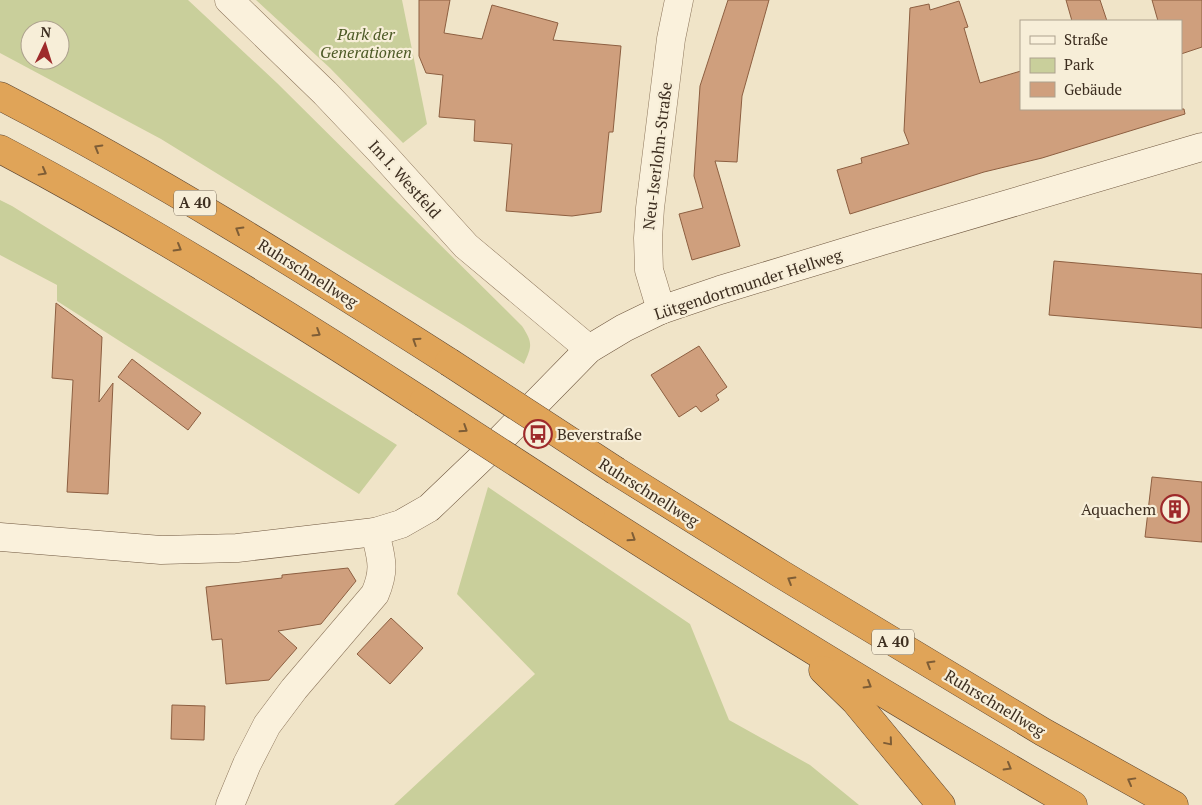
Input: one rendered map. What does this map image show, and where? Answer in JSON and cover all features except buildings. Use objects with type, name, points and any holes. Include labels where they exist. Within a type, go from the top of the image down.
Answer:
[{"type":"highway","name":"Ruhrschnellweg","points":[[0,96],[84,140],[174,191],[331,286],[616,471],[781,574],[1034,727],[1174,805]]},
{"type":"highway","points":[[0,149],[91,198],[213,269],[751,614],[1074,805]]},
{"type":"highway","points":[[751,614],[817,664],[855,701],[941,805]]},
{"type":"main road","name":"Im I. Westfeld","points":[[229,0],[368,139],[466,246],[589,349]]},
{"type":"main road","name":"Neu-Iserlohn-Straße","points":[[661,310],[648,270],[648,238],[671,39],[679,0]]},
{"type":"main road","name":"Lütgendortmunder Hellweg","points":[[0,537],[161,550],[237,548],[375,532],[401,524],[429,508],[497,443],[589,349],[624,328],[661,310],[720,290],[1202,147]]},
{"type":"main road","points":[[230,805],[247,764],[267,725],[294,689],[375,594],[381,579],[382,568],[375,532]]},
{"type":"green space","points":[[0,0],[188,0],[277,83],[522,326],[530,341],[529,353],[524,364],[161,139],[32,70],[70,70],[70,20],[20,20],[20,64],[0,53]]},
{"type":"green space","name":"Park der Generationen","points":[[256,0],[402,0],[427,124],[403,143],[330,68]]},
{"type":"green space","points":[[0,200],[397,445],[359,494],[57,301],[57,285],[0,255]]},
{"type":"green space","points":[[488,487],[690,624],[729,720],[810,765],[859,805],[394,805],[535,674],[457,594]]},
{"type":"place","name":"Beverstraße","points":[[538,434]]},
{"type":"place","name":"Aquachem","points":[[1175,509]]}]
